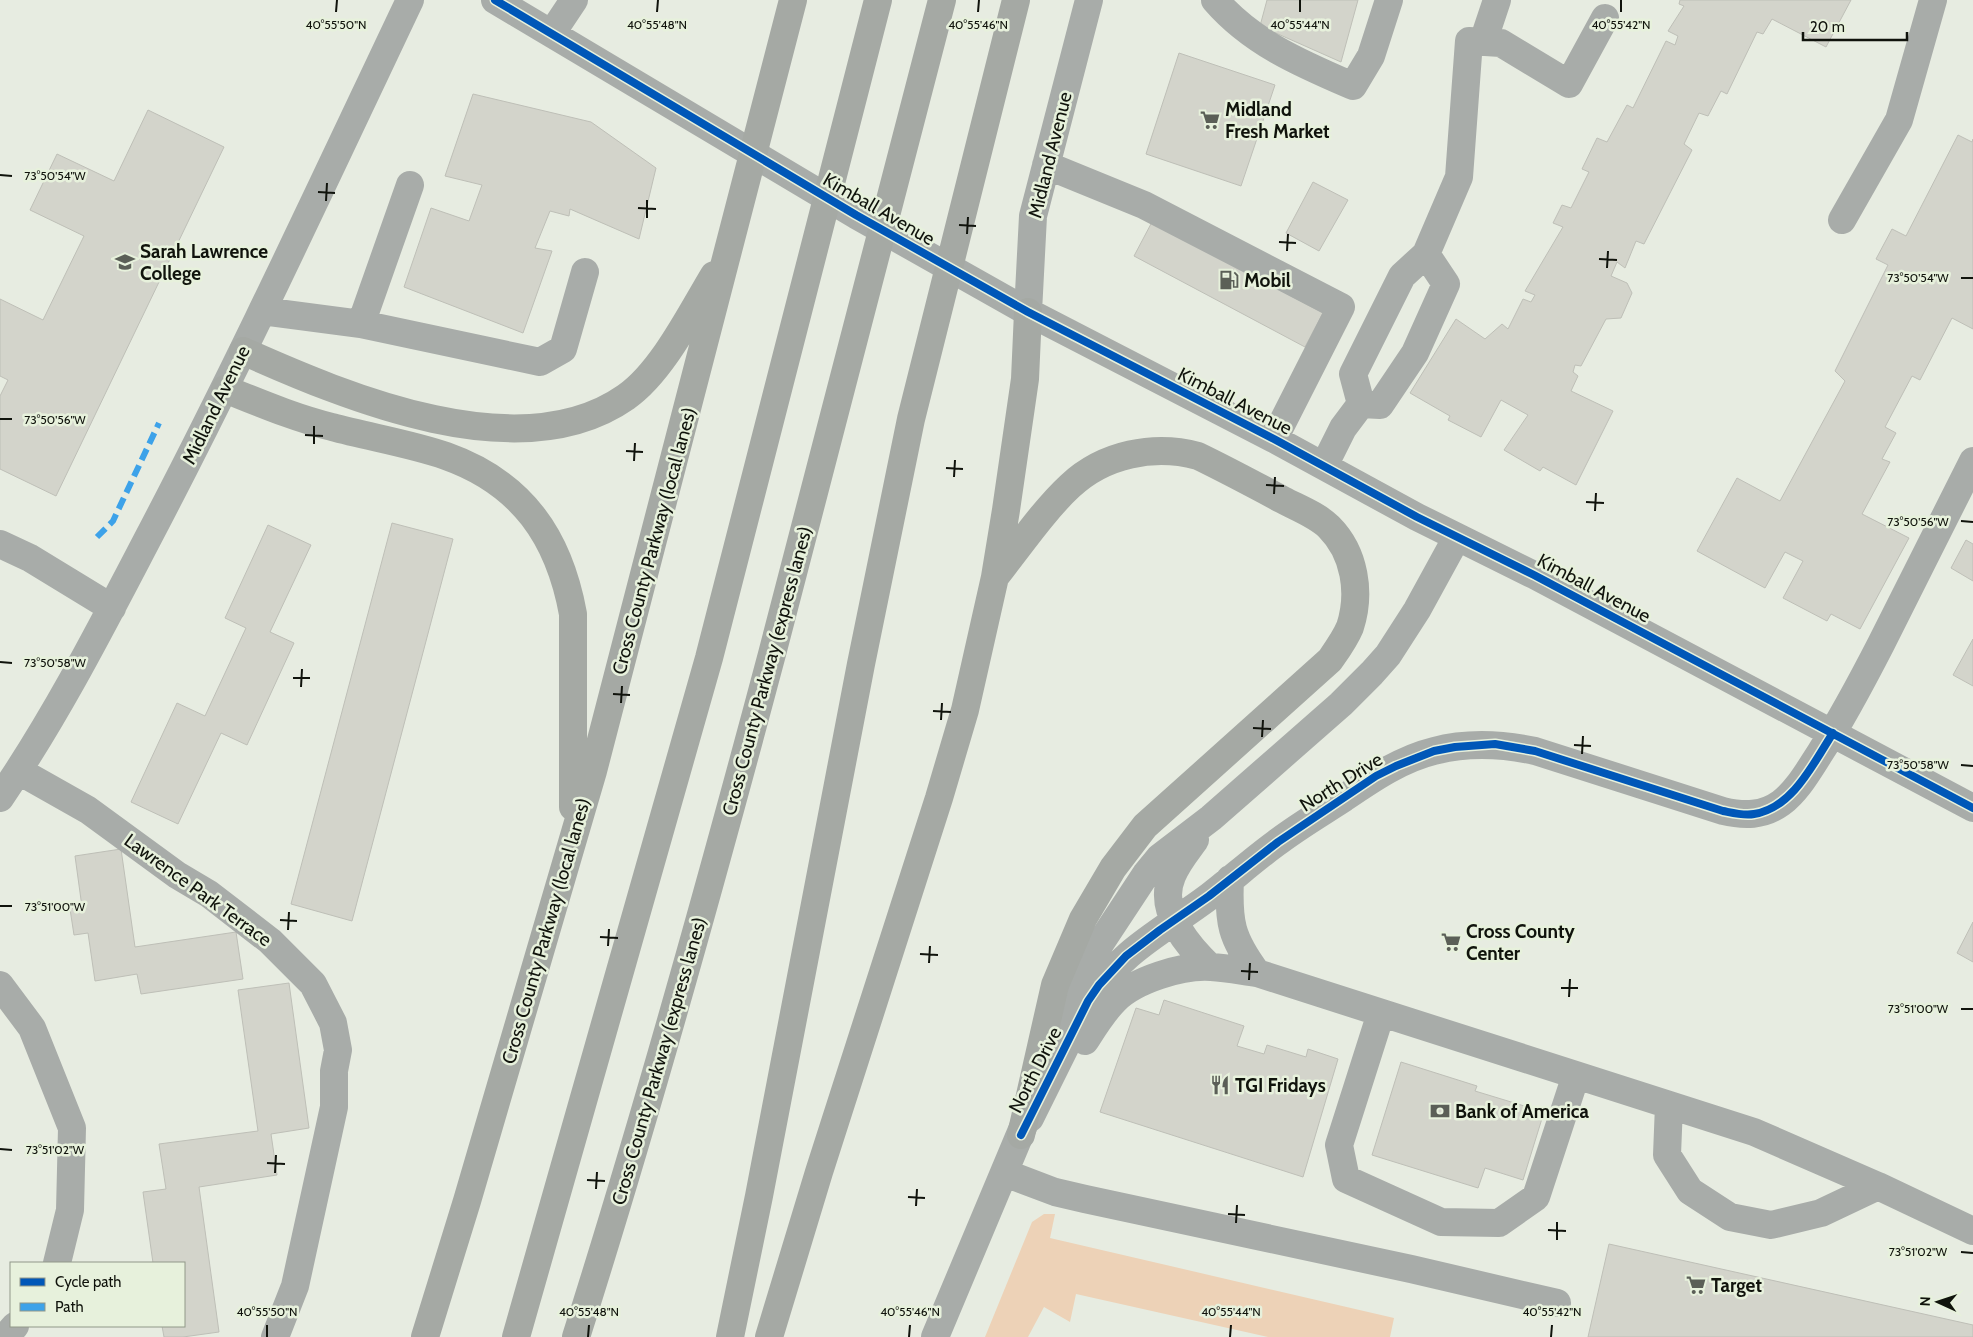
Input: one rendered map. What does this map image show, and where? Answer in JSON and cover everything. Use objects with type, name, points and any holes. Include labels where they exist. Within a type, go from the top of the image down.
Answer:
[{"type":"highway","name":"Cross County Parkway (local lanes)","points":[[425,1337],[473,1182],[574,839],[626,648],[793,0]]},
{"type":"highway","points":[[516,1337],[676,781],[742,535],[878,0]]},
{"type":"highway","name":"Cross County Parkway (express lanes)","points":[[576,1337],[659,1066],[713,875],[902,162],[942,0]]},
{"type":"highway","points":[[730,1337],[761,1186],[872,608],[911,420],[1016,0]]},
{"type":"highway","points":[[243,351],[303,378],[366,401],[450,422],[482,428],[514,428],[543,426],[588,418],[626,397],[656,367],[728,252]]},
{"type":"highway","points":[[770,1337],[819,1172],[947,772],[965,710],[995,577],[1025,380],[1028,312]]},
{"type":"highway","points":[[225,389],[290,415],[446,456],[470,466],[491,478],[529,511],[544,531],[558,558],[567,584],[573,614],[574,839]]},
{"type":"highway","points":[[995,577],[1070,485],[1085,474],[1121,457],[1142,452],[1162,451],[1180,452],[1205,460],[1323,522],[1338,536],[1352,565],[1356,585],[1355,606],[1350,628],[1330,660],[1145,826],[1113,868],[1097,893],[1083,919],[1055,985],[1021,1135]]},
{"type":"street","name":"Midland Avenue","points":[[0,798],[19,771],[68,688],[112,608],[225,389],[410,0]]},
{"type":"street","name":"Kimball Avenue","points":[[495,0],[847,210],[1028,312],[1274,439],[1457,537],[1543,580],[1973,808]]},
{"type":"street","points":[[552,33],[574,0]]},
{"type":"street","name":"Midland Avenue","points":[[1028,312],[1033,216],[1089,0]]},
{"type":"street","points":[[1215,0],[1226,13],[1263,42],[1303,65],[1353,86],[1371,56],[1389,0]]},
{"type":"street","points":[[1483,42],[1497,0]]},
{"type":"street","points":[[1842,220],[1899,120],[1933,0]]},
{"type":"street","points":[[1324,466],[1343,428],[1360,404],[1354,374],[1402,276],[1426,254],[1459,177],[1469,40],[1501,43],[1569,84],[1604,18]]},
{"type":"street","points":[[1046,165],[1144,206],[1341,307],[1274,439]]},
{"type":"street","points":[[361,324],[410,184]]},
{"type":"street","points":[[1360,404],[1380,405],[1415,353],[1446,284],[1426,254]]},
{"type":"street","points":[[262,310],[361,324],[540,362],[563,349],[585,272]]},
{"type":"street","name":"North Drive","points":[[1021,1135],[1088,1001],[1099,985],[1126,956],[1209,896],[1278,842],[1376,776],[1414,758],[1434,751],[1474,744],[1517,747],[1536,751],[1723,811],[1754,814],[1767,811],[1780,804],[1805,776],[1855,696],[1973,461]]},
{"type":"street","name":"North Drive","points":[[936,1337],[1021,1135],[1073,990],[1084,968],[1141,882],[1160,857],[1210,818],[1341,704],[1383,661],[1417,610],[1457,537]]},
{"type":"street","points":[[0,544],[30,558],[112,608]]},
{"type":"street","name":"Lawrence Park Terrace","points":[[19,771],[88,810],[177,875],[209,894],[270,940],[313,984],[333,1023],[338,1050],[334,1072],[334,1106],[295,1286],[275,1337]]},
{"type":"street","points":[[1210,818],[1171,876],[1169,899],[1174,920],[1188,944],[1210,966]]},
{"type":"street","points":[[1230,880],[1228,905],[1232,931],[1246,957],[1257,972]]},
{"type":"street","points":[[1021,1135],[1104,1012],[1116,999],[1128,989],[1142,982],[1181,970],[1210,966],[1257,972],[1754,1132],[1878,1186],[1973,1232]]},
{"type":"street","points":[[0,985],[32,1028],[72,1128],[70,1210],[57,1262]]},
{"type":"street","points":[[1381,1013],[1339,1145],[1346,1179],[1442,1222],[1499,1223],[1536,1197],[1576,1075]]},
{"type":"street","points":[[1669,1105],[1667,1155],[1690,1191],[1730,1217],[1771,1225],[1820,1213],[1878,1186]]},
{"type":"street","points":[[1005,1173],[1054,1192],[1078,1198],[1411,1269],[1557,1303]]},
{"type":"street","points":[[5,1337],[14,1327]]},
{"type":"shaded area","points":[[1044,1214],[1055,1214],[1050,1238],[1394,1318],[1390,1337],[1268,1337],[1076,1294],[1070,1322],[1044,1307],[1028,1337],[985,1337],[1032,1222]]},
{"type":"building","points":[[1267,0],[1358,0],[1341,62],[1260,26]]},
{"type":"building","points":[[1680,0],[1851,0],[1826,47],[1772,19],[1763,34],[1757,32],[1727,94],[1721,91],[1708,116],[1699,113],[1684,144],[1692,150],[1644,244],[1636,241],[1625,268],[1617,262],[1611,276],[1627,283],[1632,293],[1621,318],[1606,319],[1581,366],[1575,365],[1573,372],[1578,376],[1571,391],[1613,411],[1576,485],[1543,467],[1540,471],[1504,450],[1528,415],[1501,400],[1481,437],[1448,420],[1450,416],[1410,393],[1456,319],[1485,339],[1502,324],[1508,329],[1523,299],[1531,302],[1535,295],[1525,291],[1563,227],[1553,223],[1562,205],[1571,208],[1589,172],[1582,169],[1597,138],[1607,142],[1627,105],[1633,108],[1666,41],[1675,45],[1678,36],[1668,31],[1684,6],[1679,4]]},
{"type":"building","name":"Midland Fresh Market","points":[[1179,53],[1275,85],[1241,186],[1146,154]]},
{"type":"building","points":[[473,94],[591,122],[656,168],[639,239],[570,209],[569,216],[550,211],[535,248],[552,251],[523,333],[404,287],[431,208],[469,221],[482,185],[445,176]]},
{"type":"building","points":[[148,110],[224,147],[56,496],[0,469],[0,396],[8,380],[0,376],[0,299],[43,320],[84,236],[30,210],[57,154],[114,181]]},
{"type":"building","points":[[1958,135],[1972,142],[1973,139],[1973,329],[1952,318],[1920,380],[1912,376],[1885,427],[1896,433],[1882,459],[1890,462],[1862,514],[1909,538],[1860,629],[1831,614],[1827,621],[1783,598],[1803,561],[1785,552],[1765,588],[1697,551],[1737,478],[1780,501],[1845,381],[1835,371],[1888,265],[1876,259],[1892,229],[1906,236]]},
{"type":"building","points":[[1313,182],[1348,200],[1319,251],[1286,233]]},
{"type":"building","points":[[1152,222],[1323,313],[1305,347],[1134,256]]},
{"type":"building","points":[[392,523],[453,539],[352,921],[291,904]]},
{"type":"building","points":[[268,525],[311,545],[270,632],[294,643],[247,745],[221,733],[178,824],[131,802],[177,703],[205,716],[246,628],[225,618]]},
{"type":"building","points":[[1966,540],[1973,544],[1973,581],[1951,568]]},
{"type":"building","points":[[1973,639],[1973,686],[1953,675]]},
{"type":"building","points":[[121,849],[135,947],[236,932],[243,979],[141,994],[137,974],[95,981],[88,933],[74,935],[70,909],[82,907],[75,856]]},
{"type":"building","points":[[1973,922],[1973,962],[1957,953]]},
{"type":"building","points":[[289,983],[309,1128],[271,1134],[277,1175],[199,1187],[219,1332],[183,1337],[164,1337],[162,1327],[185,1327],[185,1262],[153,1262],[143,1192],[166,1189],[159,1144],[258,1131],[238,990]]},
{"type":"building","name":"TGI Fridays","points":[[1164,1000],[1244,1026],[1237,1046],[1264,1054],[1267,1045],[1306,1057],[1308,1049],[1338,1059],[1303,1177],[1100,1112],[1136,1008],[1159,1015]]},
{"type":"building","points":[[1401,1062],[1477,1086],[1475,1091],[1544,1112],[1523,1180],[1485,1168],[1478,1188],[1372,1155]]},
{"type":"building","name":"Target","points":[[1609,1244],[1973,1325],[1973,1337],[1588,1337]]},
{"type":"marked path","points":[[97,537],[113,521],[159,423]]},
{"type":"cycle path","points":[[495,0],[856,215],[1028,312],[1274,439],[1417,517],[1534,575],[1973,808]]},
{"type":"cycle path","points":[[1021,1135],[1088,1001],[1099,985],[1126,956],[1209,896],[1278,842],[1376,776],[1396,766],[1434,751],[1455,747],[1495,744],[1535,751],[1723,811],[1750,815],[1768,810],[1780,803],[1791,793],[1810,770],[1833,733]]},
{"type":"place","name":"Midland Fresh Market","points":[[1210,120]]},
{"type":"place","name":"Sarah Lawrence College","points":[[125,262]]},
{"type":"place","name":"Mobil","points":[[1229,280]]},
{"type":"place","name":"Cross County Center","points":[[1451,942]]},
{"type":"place","name":"TGI Fridays","points":[[1220,1085]]},
{"type":"place","name":"Bank of America","points":[[1440,1111]]},
{"type":"place","name":"Target","points":[[1696,1285]]}]
